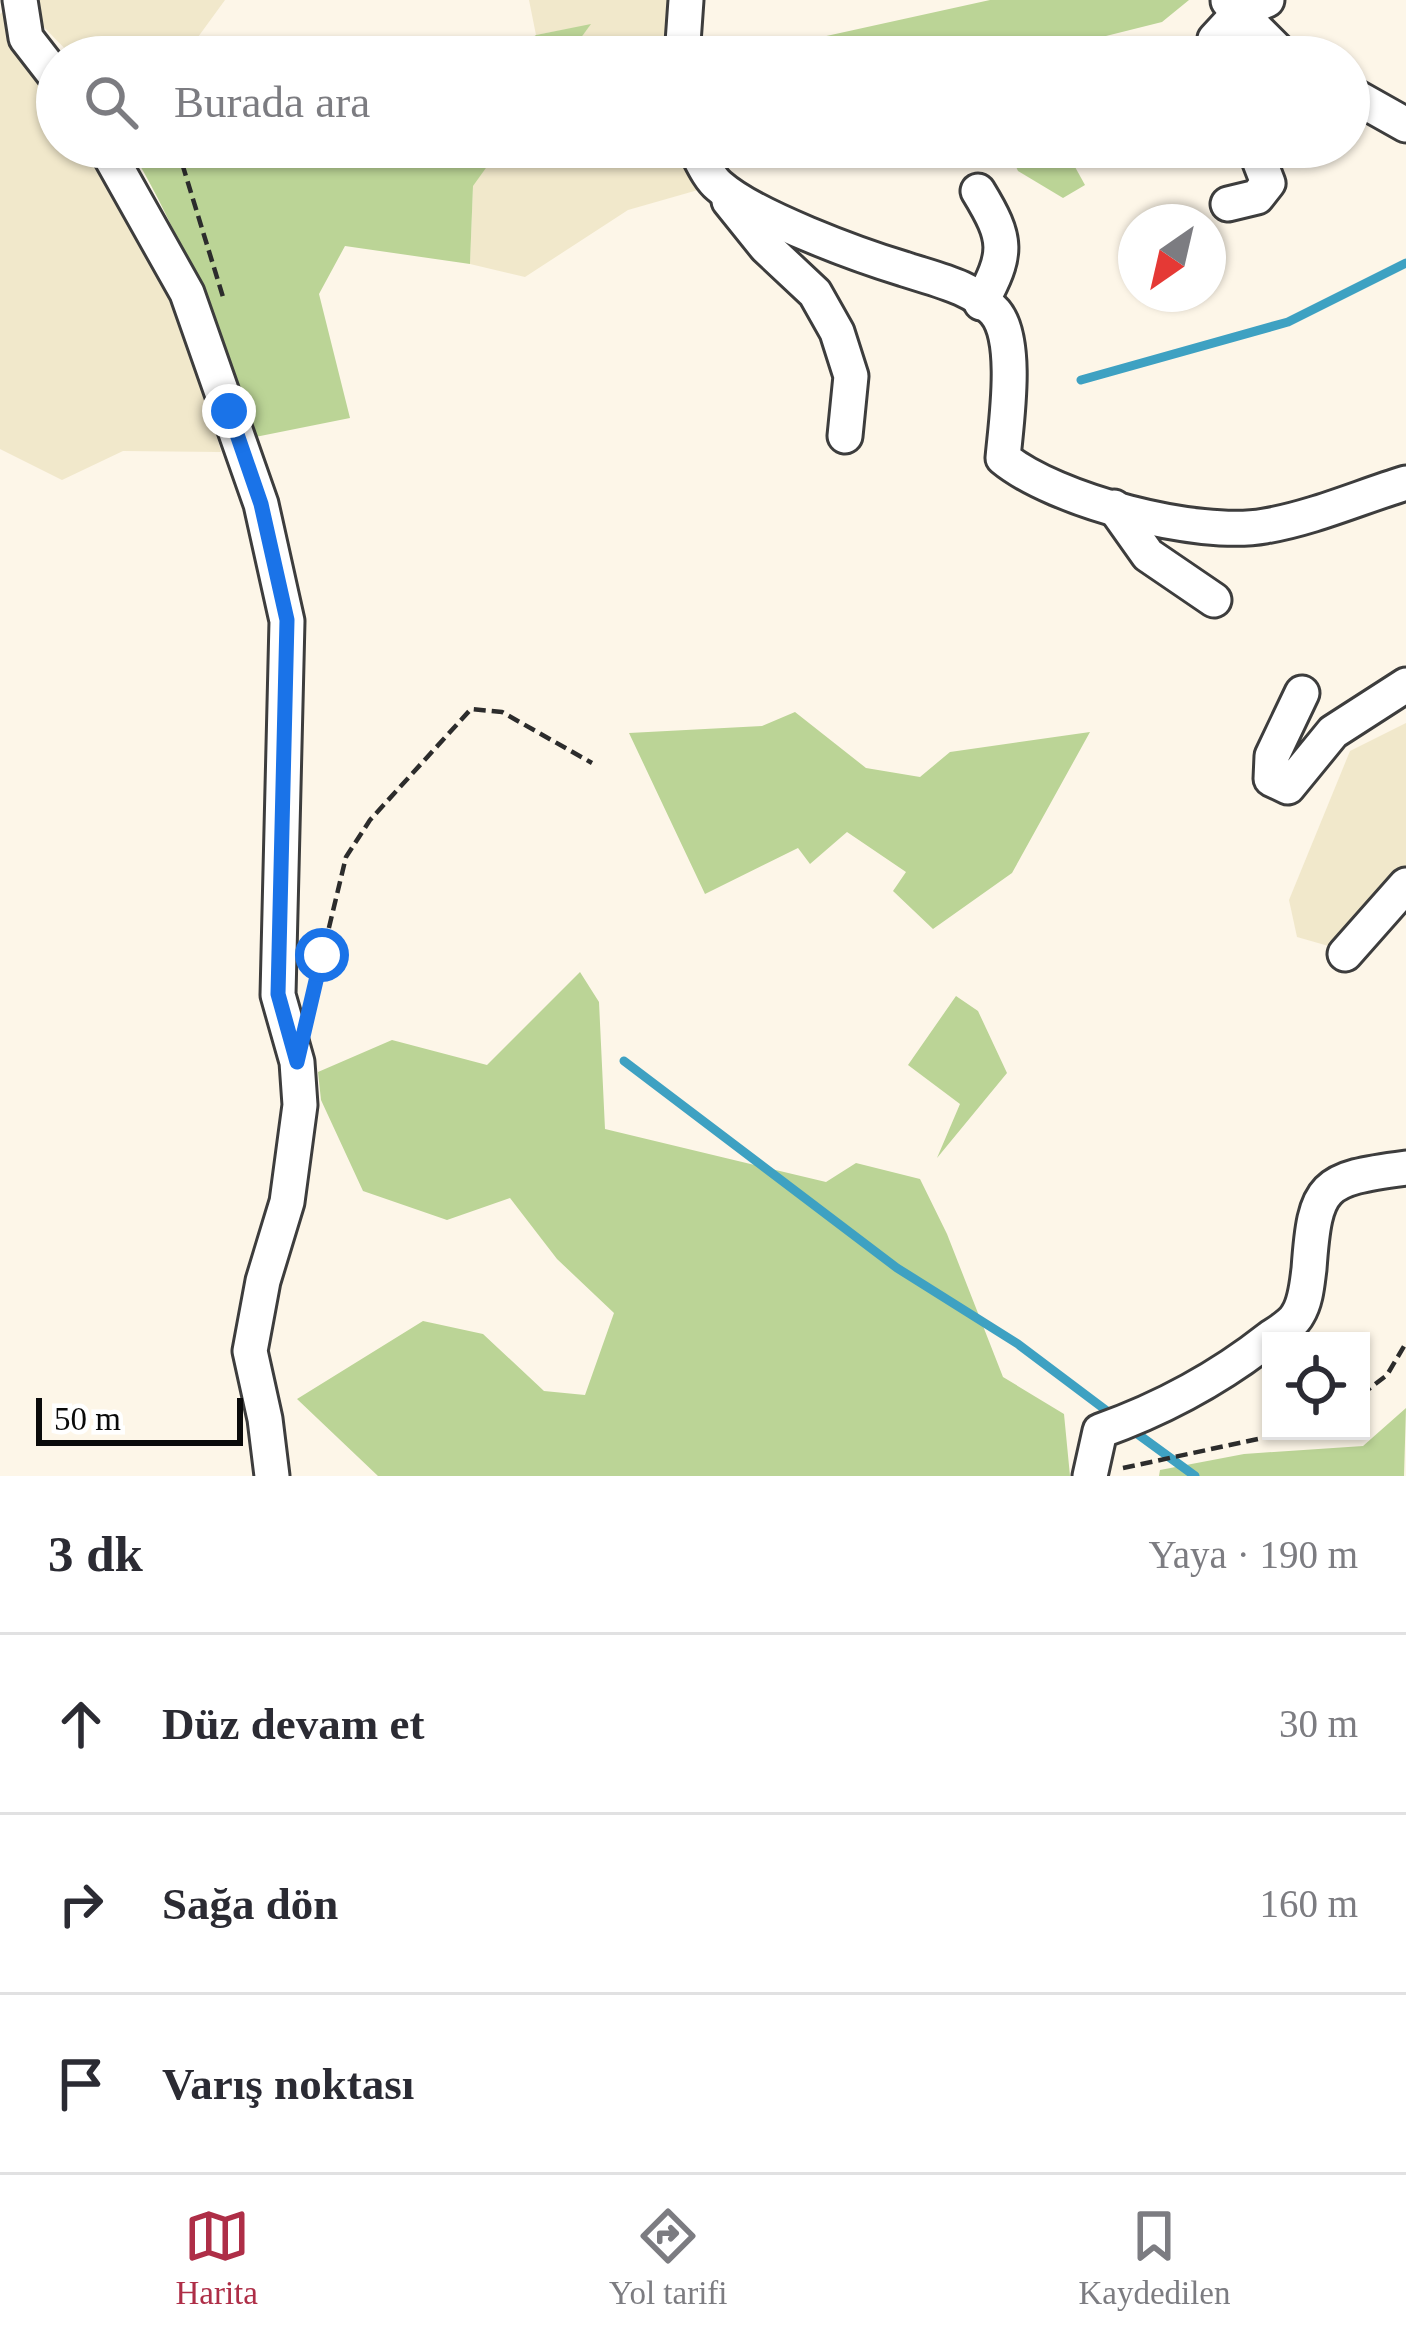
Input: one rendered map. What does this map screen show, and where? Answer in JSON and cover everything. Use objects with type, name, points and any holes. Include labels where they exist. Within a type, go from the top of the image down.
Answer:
[{"type":"street","points":[[20,0],[26,38],[36,51]]},
{"type":"street","points":[[683,36],[686,0]]},
{"type":"street","points":[[1217,36],[1244,4],[1268,36]]},
{"type":"street","points":[[1370,105],[1406,125]]},
{"type":"street","points":[[117,168],[187,293],[261,504],[287,620],[278,994],[297,1062],[300,1105],[287,1202],[263,1281],[250,1352],[272,1476]]},
{"type":"street","points":[[707,168],[766,247],[815,293],[836,332],[851,376],[845,436]]},
{"type":"street","points":[[1228,204],[1257,197],[1268,183],[1262,168]]},
{"type":"street","points":[[717,185],[759,210],[862,256],[961,288],[997,313],[1006,339],[1009,384],[1003,458],[1025,476],[1184,526],[1263,527],[1406,483]]},
{"type":"street","points":[[978,191],[995,220],[1002,263],[981,303]]},
{"type":"street","points":[[1114,507],[1148,555],[1214,600]]},
{"type":"street","points":[[1302,693],[1272,756],[1271,778],[1288,787],[1333,732],[1406,685]]},
{"type":"street","points":[[1346,954],[1406,885]]},
{"type":"street","points":[[1104,1473],[1100,1431],[1191,1392],[1298,1317],[1307,1289],[1318,1200],[1335,1182],[1406,1168]]},
{"type":"path","points":[[313,998],[346,857],[370,820],[471,709],[502,712],[592,763]]},
{"type":"path","points":[[1370,1388],[1387,1376],[1406,1343]]},
{"type":"path","points":[[1104,1473],[1262,1438]]},
{"type":"shaded area","points":[[38,0],[225,0],[199,36],[53,36],[37,20]]},
{"type":"shaded area","points":[[529,0],[672,0],[669,36],[582,36],[590,25],[536,35]]},
{"type":"shaded area","points":[[4,11],[36,59],[36,168],[103,168],[179,299],[221,452],[123,451],[62,480],[0,449],[0,14]]},
{"type":"shaded area","points":[[486,168],[685,168],[698,190],[628,210],[525,277],[470,264],[473,185]]},
{"type":"shaded area","points":[[1406,723],[1406,867],[1332,947],[1297,937],[1289,900],[1350,751]]},
{"type":"green space","points":[[990,0],[1189,0],[1162,22],[1106,36],[826,36]]},
{"type":"green space","points":[[591,24],[582,36],[536,35]]},
{"type":"green space","points":[[141,168],[486,168],[473,186],[470,264],[345,246],[319,294],[350,418],[250,438],[199,288]]},
{"type":"green space","points":[[1076,168],[1085,185],[1063,198],[1018,171]]},
{"type":"green space","points":[[795,712],[866,768],[920,777],[950,752],[1090,732],[1012,873],[933,929],[893,891],[906,872],[847,832],[810,864],[798,848],[705,894],[629,733],[762,726]]},
{"type":"green space","points":[[580,972],[599,1002],[605,1129],[826,1182],[856,1163],[920,1179],[947,1234],[1003,1377],[1064,1414],[1070,1476],[378,1476],[297,1399],[423,1321],[483,1334],[544,1391],[585,1395],[614,1313],[557,1259],[510,1198],[447,1220],[363,1191],[321,1100],[318,1072],[392,1040],[487,1065]]},
{"type":"green space","points":[[956,996],[978,1011],[1007,1073],[937,1158],[960,1104],[908,1065]]},
{"type":"green space","points":[[1406,1408],[1404,1476],[1159,1476],[1160,1470],[1244,1454],[1363,1446]]},
{"type":"waterway","points":[[1081,380],[1288,322],[1406,263]]},
{"type":"waterway","points":[[624,1061],[897,1268],[1018,1344],[1115,1417]]},
{"type":"waterway","points":[[1128,1427],[1195,1476]]},
{"type":"route","points":[[229,411],[261,504],[287,620],[278,994],[297,1062],[322,955]]}]
